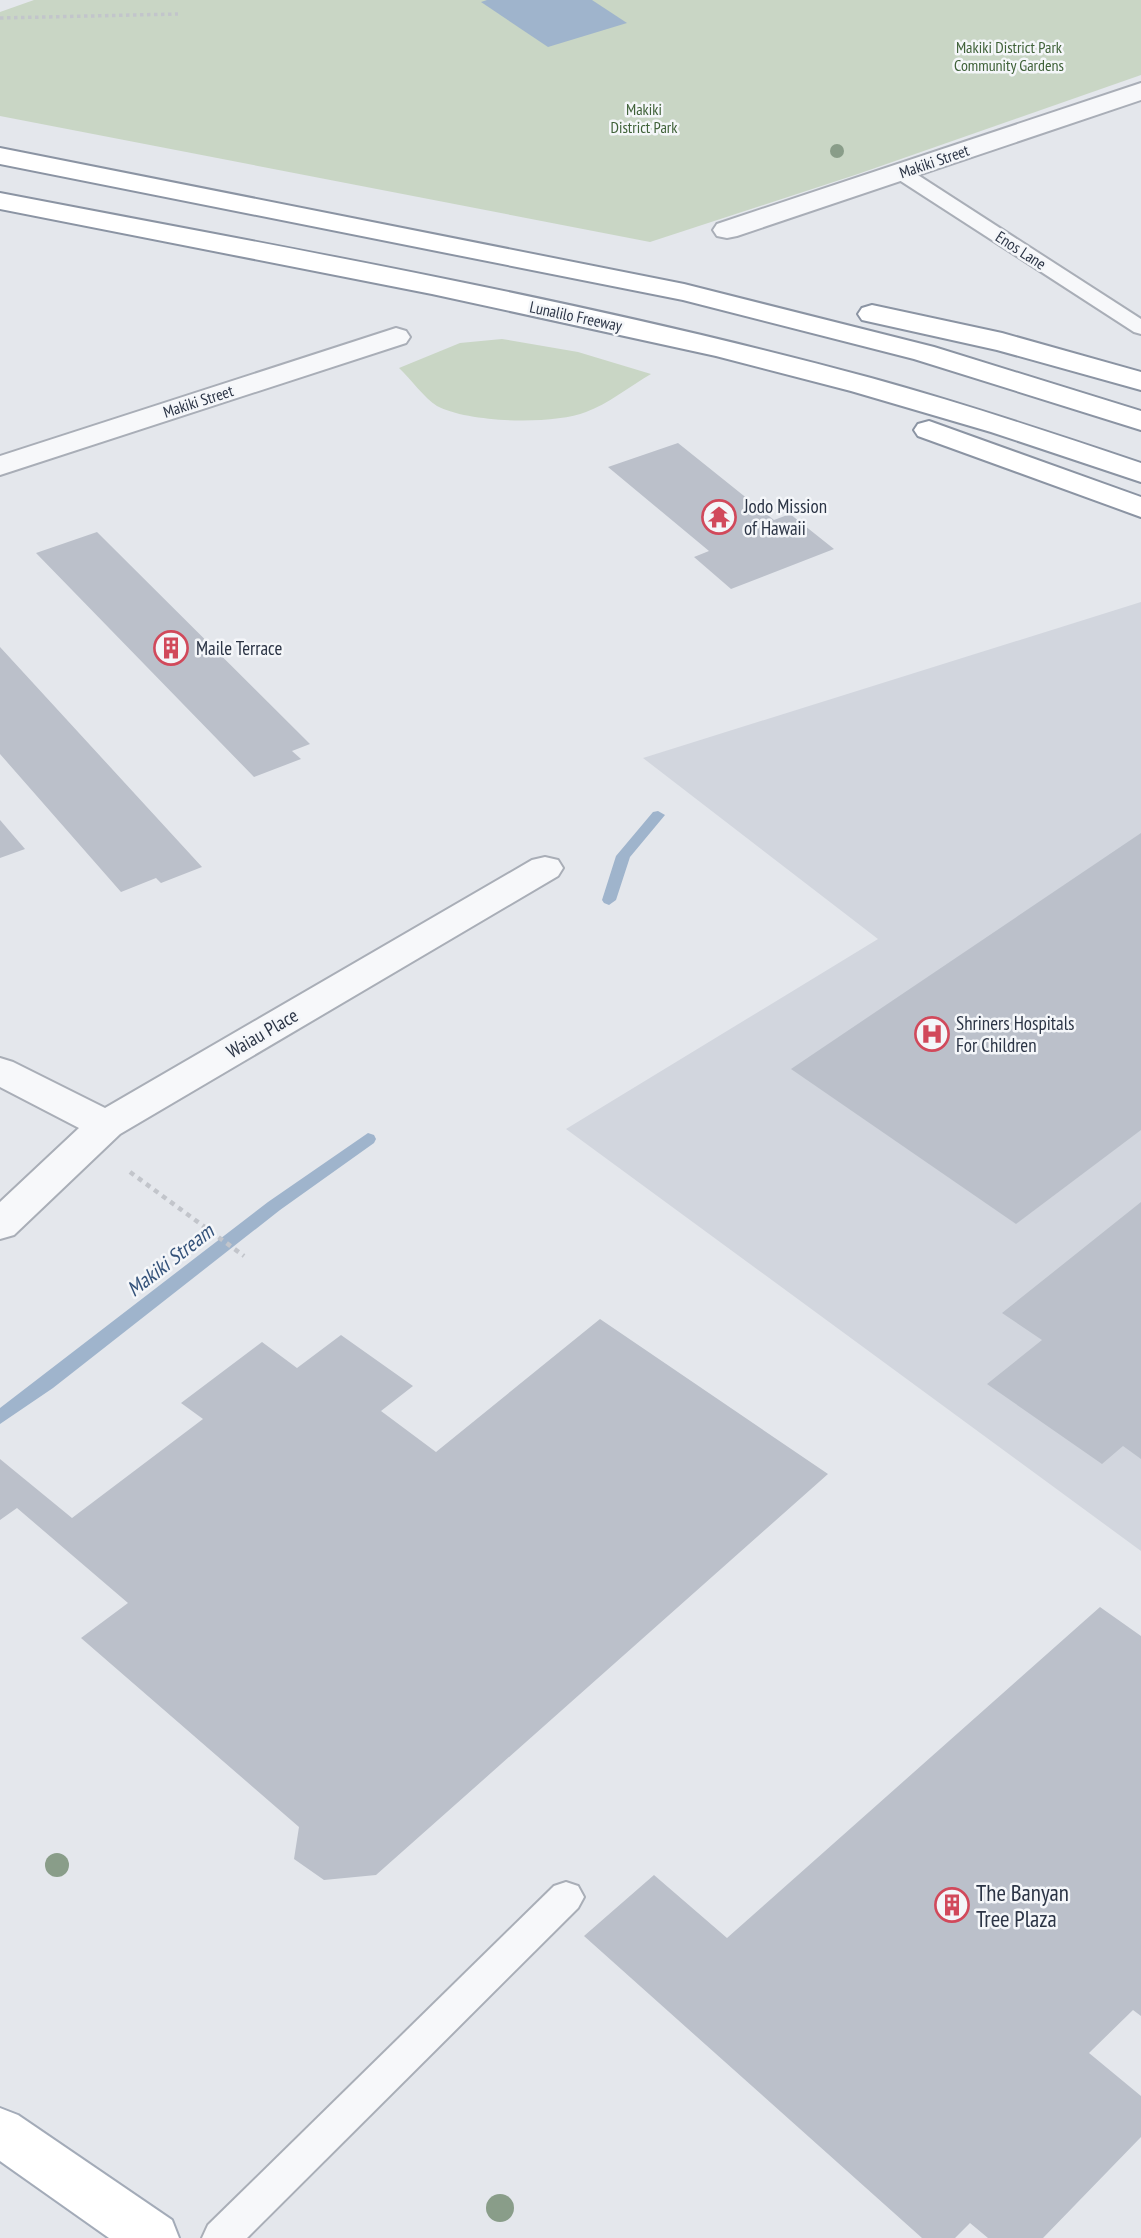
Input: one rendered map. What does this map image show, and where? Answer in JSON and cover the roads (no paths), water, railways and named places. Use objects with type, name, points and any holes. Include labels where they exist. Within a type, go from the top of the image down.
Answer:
[{"type":"main road","points":[[0,156],[572,268],[817,324],[1036,386],[1141,421]]},
{"type":"main road","name":"Lunalilo Freeway","points":[[0,201],[619,324],[902,397],[1141,473]]},
{"type":"main road","points":[[572,268],[863,312],[1002,342],[1141,381]]},
{"type":"main road","points":[[619,324],[928,429],[1141,508]]},
{"type":"main road","points":[[0,2132],[153,2238]]},
{"type":"street","name":"Makiki Street","points":[[727,230],[1141,91]]},
{"type":"street","name":"Makiki Street","points":[[0,466],[396,337]]},
{"type":"street","name":"Waiau Place","points":[[0,1225],[106,1125],[545,868]]},
{"type":"street","points":[[0,1071],[106,1125]]},
{"type":"lane","name":"Enos Lane","points":[[900,172],[1141,328]]},
{"type":"lane","points":[[221,2238],[548,1931],[566,1897]]},
{"type":"water","points":[[592,0],[627,23],[548,47],[481,2]]},
{"type":"waterway","name":"Makiki Stream","points":[[609,900],[623,856],[658,815]]},
{"type":"waterway","name":"Makiki Stream","points":[[0,1417],[274,1206],[368,1139]]},
{"type":"place","name":"Jodo Mission of Hawaii","points":[[719,517]]},
{"type":"place","name":"Maile Terrace","points":[[171,648]]},
{"type":"place","name":"Shriners Hospitals For Children","points":[[932,1034]]},
{"type":"place","name":"The Banyan Tree Plaza","points":[[952,1905]]},
{"type":"park label","name":"Makiki District Park Community Gardens","points":[[1009,56]]},
{"type":"park label","name":"Makiki District Park","points":[[644,118]]}]
